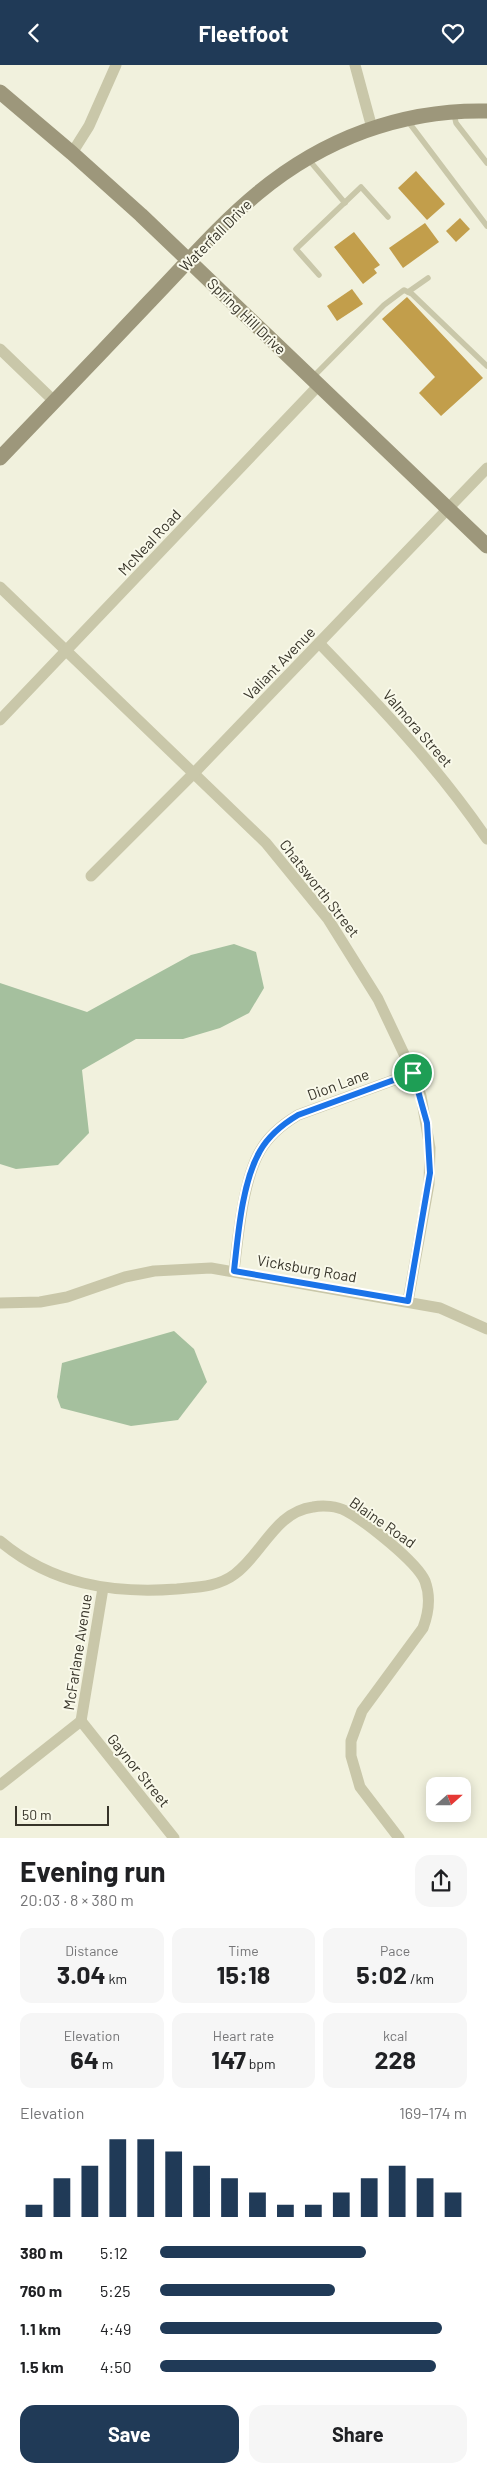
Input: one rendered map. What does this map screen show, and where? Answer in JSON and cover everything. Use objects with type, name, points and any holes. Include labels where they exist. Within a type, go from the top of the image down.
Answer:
[{"type":"main road","name":"Spring Hill Drive","points":[[0,92],[72,153],[189,261],[487,546]]},
{"type":"main road","name":"Waterfall Drive","points":[[0,458],[257,193],[308,158],[338,142],[372,128],[405,118],[454,111],[487,111]]},
{"type":"street","points":[[72,153],[89,125],[116,65]]},
{"type":"street","points":[[355,65],[372,128]]},
{"type":"street","points":[[0,349],[54,401]]},
{"type":"street","name":"McNeal Road","points":[[0,720],[67,651],[316,381]]},
{"type":"street","name":"Valiant Avenue","points":[[91,876],[194,773],[487,468]]},
{"type":"street","name":"Chatsworth Street","points":[[0,587],[266,843],[328,919],[378,999],[413,1073],[427,1123],[430,1173],[408,1301]]},
{"type":"street","name":"Valmora Street","points":[[319,643],[427,758],[487,839]]},
{"type":"street","name":"Dion Lane","points":[[234,1271],[253,1164],[270,1137],[283,1124],[298,1115],[413,1073]]},
{"type":"street","name":"Vicksburg Road","points":[[0,1303],[40,1302],[67,1297],[125,1277],[182,1268],[234,1271],[408,1301],[440,1308],[487,1329]]},
{"type":"street","name":"Blaine Road","points":[[0,1541],[10,1549],[56,1574],[103,1588],[141,1592],[203,1587],[218,1583],[245,1566],[279,1524],[289,1515],[314,1506],[326,1506],[346,1511],[410,1559],[419,1570],[428,1591],[428,1615],[423,1629],[362,1711],[351,1741],[352,1764],[360,1787],[399,1838]]},
{"type":"street","points":[[0,1557],[10,1549]]},
{"type":"street","name":"McFarlane Avenue","points":[[81,1721],[103,1588]]},
{"type":"street","points":[[0,1785],[81,1721]]},
{"type":"street","name":"Gaynor Street","points":[[81,1721],[174,1838]]},
{"type":"lane","points":[[454,111],[456,123],[487,163]]},
{"type":"lane","points":[[405,118],[487,226]]},
{"type":"lane","points":[[308,158],[345,203]]},
{"type":"lane","points":[[319,275],[296,249],[361,187],[388,217]]},
{"type":"lane","points":[[408,292],[428,278]]},
{"type":"lane","points":[[316,381],[398,293],[404,290],[487,366]]},
{"type":"green space","points":[[234,944],[256,952],[264,988],[249,1013],[220,1028],[183,1039],[136,1039],[82,1070],[89,1133],[58,1165],[16,1169],[0,1164],[0,983],[87,1012],[191,955]]},
{"type":"green space","points":[[174,1331],[194,1349],[207,1382],[178,1420],[131,1426],[61,1408],[57,1397],[62,1363]]},
{"type":"building","points":[[416,171],[445,204],[427,220],[398,188]]},
{"type":"building","points":[[460,218],[470,229],[456,242],[446,231]]},
{"type":"building","points":[[425,223],[439,242],[403,268],[389,248]]},
{"type":"building","points":[[354,232],[380,265],[374,269],[377,273],[363,284],[334,247]]},
{"type":"building","points":[[352,289],[363,304],[337,321],[327,306]]},
{"type":"building","points":[[407,297],[483,378],[441,416],[419,393],[435,377],[382,319]]},
{"type":"route","points":[[413,1073],[427,1123],[430,1173],[408,1301],[234,1271],[237,1245],[253,1164],[260,1150],[270,1137],[283,1124],[298,1115],[413,1073]]}]
